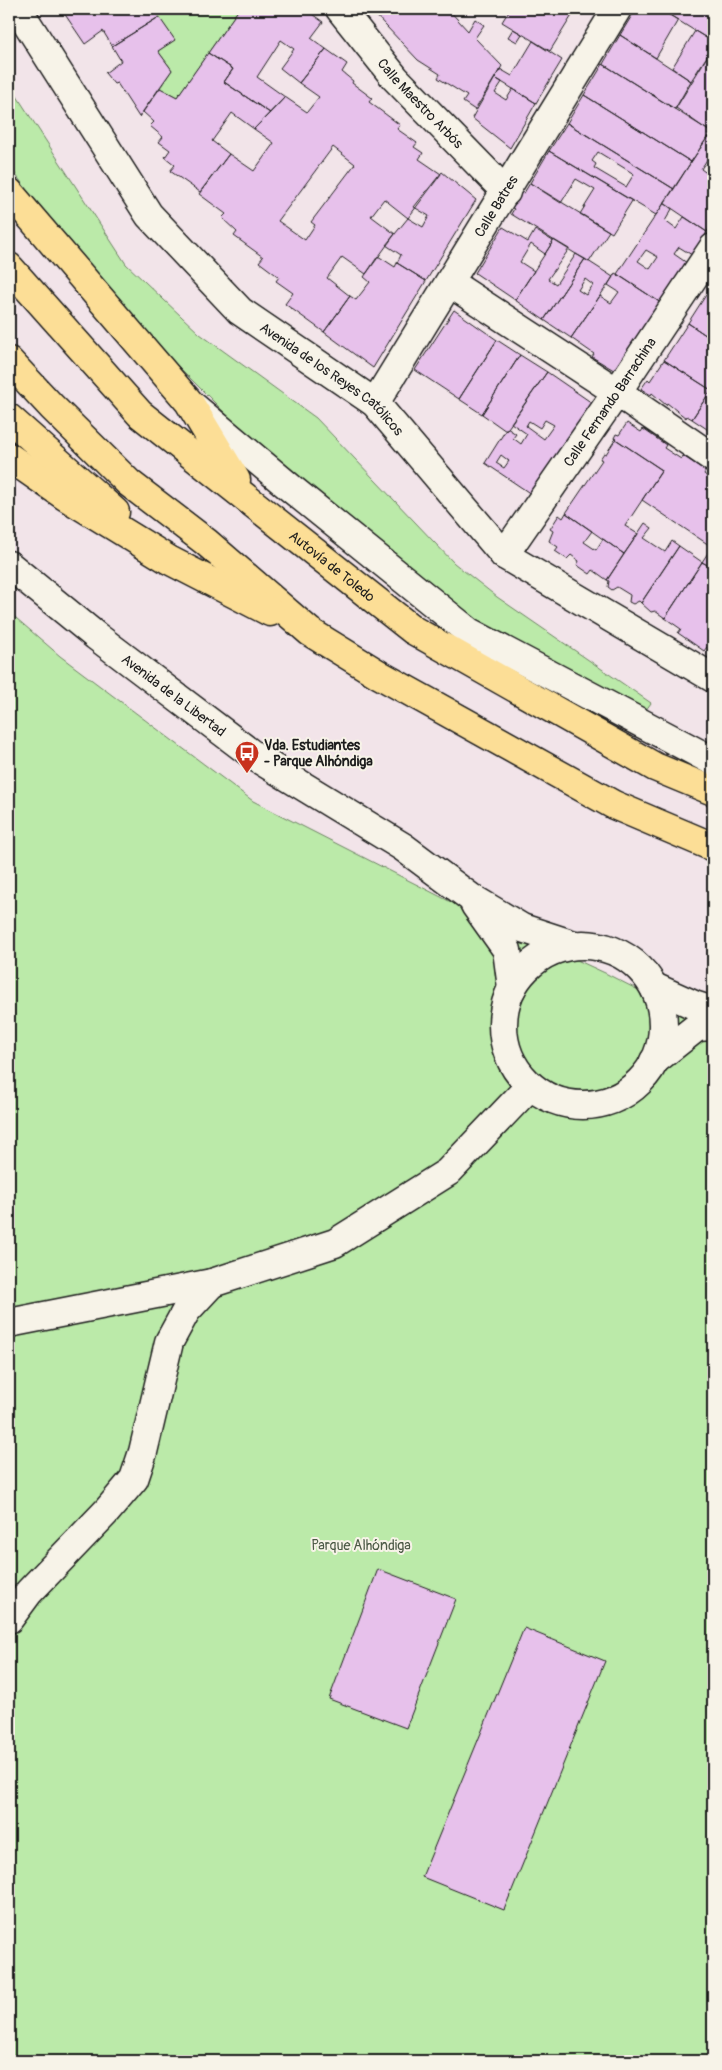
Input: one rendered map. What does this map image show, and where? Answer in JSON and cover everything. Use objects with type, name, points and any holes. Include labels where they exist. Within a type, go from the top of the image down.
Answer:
[{"type":"highway","points":[[9,192],[188,402],[244,494]]},
{"type":"highway","name":"Autovía de Toledo","points":[[9,268],[140,414],[244,494],[413,630],[655,766],[713,791]]},
{"type":"highway","points":[[9,361],[52,408],[130,483],[206,542],[310,632]]},
{"type":"highway","points":[[9,418],[169,560]]},
{"type":"highway","points":[[9,457],[65,496],[169,560],[310,632],[380,675],[614,805],[713,847]]},
{"type":"street","name":"Avenida de los Reyes Católicos","points":[[18,9],[149,215],[240,311],[375,403],[504,555],[713,678]]},
{"type":"street","name":"Calle Maestro Arbós","points":[[340,9],[395,78],[506,192]]},
{"type":"street","name":"Calle Batres","points":[[375,403],[617,9]]},
{"type":"street","name":"Calle Fernando Barrachina","points":[[504,555],[618,392],[713,248]]},
{"type":"street","points":[[450,283],[618,392],[713,458]]},
{"type":"street","points":[[188,402],[293,490],[470,632],[713,761]]},
{"type":"street","name":"Avenida de la Libertad","points":[[9,565],[96,636],[257,758],[403,847],[470,897],[522,928],[574,946]]},
{"type":"street","name":"Avenida de la Libertad","points":[[470,897],[507,950],[512,988]]},
{"type":"street","points":[[654,1062],[662,1037],[662,1011],[654,987],[639,968],[619,953],[597,946],[574,946],[549,953],[528,967],[512,988],[506,1006],[504,1040],[513,1066],[530,1086],[550,1099],[574,1105],[598,1104],[621,1096],[640,1081],[654,1062],[697,1027],[713,1026]]},
{"type":"street","points":[[654,987],[694,1005],[713,1011]]},
{"type":"street","points":[[9,1323],[212,1283],[335,1243],[448,1172],[530,1086]]},
{"type":"street","points":[[9,1619],[29,1592],[107,1511],[134,1479],[144,1452],[169,1342],[186,1311],[212,1283]]},
{"type":"green space","points":[[153,9],[239,9],[177,97],[160,88],[172,70],[158,51],[174,40]]},
{"type":"green space","points":[[9,84],[126,264],[200,334],[316,418],[454,563],[497,597],[651,703],[643,714],[466,619],[286,474],[173,361],[26,189],[9,165]]},
{"type":"green space","name":"Parque Alhóndiga","points":[[9,612],[60,656],[253,801],[449,901],[605,973],[713,1028],[713,2061],[9,2061]]},
{"type":"building","points":[[68,9],[153,9],[159,17],[112,46],[103,31],[85,44],[64,13]]},
{"type":"building","points":[[239,9],[305,9],[323,22],[311,38],[326,49],[299,83],[280,68],[294,49],[281,40],[257,77],[285,97],[270,113],[224,82],[233,69],[208,53]]},
{"type":"building","points":[[370,9],[448,9],[468,31],[475,19],[484,25],[475,38],[502,66],[475,110],[463,102],[467,96],[438,78],[440,74],[418,60]]},
{"type":"building","points":[[510,9],[576,9],[550,51],[502,22]]},
{"type":"building","points":[[636,9],[660,9],[678,20],[656,58],[620,35]]},
{"type":"building","points":[[660,9],[713,9],[713,42],[695,31]]},
{"type":"building","points":[[159,17],[175,40],[158,51],[172,70],[139,117],[117,83],[114,84],[105,73],[121,61],[112,46]]},
{"type":"building","points":[[513,29],[522,34],[517,42],[508,37]]},
{"type":"building","points":[[695,31],[713,42],[713,47],[691,81],[672,68]]},
{"type":"building","points":[[620,35],[691,81],[675,109],[603,64]]},
{"type":"building","points":[[533,41],[562,60],[536,103],[495,78],[500,69],[512,76]]},
{"type":"building","points":[[713,47],[713,134],[676,108]]},
{"type":"building","points":[[326,49],[347,64],[342,72],[353,81],[352,83],[372,98],[369,102],[400,125],[397,129],[417,143],[414,147],[423,153],[419,159],[441,174],[408,218],[384,199],[371,216],[395,234],[366,274],[342,257],[327,278],[350,296],[324,332],[285,304],[293,293],[276,281],[279,277],[259,262],[263,257],[234,236],[237,232],[222,218],[226,214],[199,194],[229,154],[254,171],[274,143],[254,129],[285,97],[307,112],[319,97],[299,83]],"holes":[[[333,147],[355,164],[311,222],[315,225],[305,240],[278,221]]]},
{"type":"building","points":[[208,53],[233,69],[224,82],[270,113],[254,129],[232,113],[212,141],[229,154],[200,192],[170,171],[175,165],[165,157],[170,150],[159,142],[163,137],[150,126],[154,122],[143,112],[160,88],[177,97]]},
{"type":"building","points":[[603,64],[711,132],[691,162],[584,95]]},
{"type":"building","points":[[495,78],[502,82],[495,93],[506,100],[513,89],[536,103],[510,148],[472,118]]},
{"type":"building","points":[[584,95],[691,162],[674,189],[567,123]]},
{"type":"building","points":[[567,123],[674,189],[656,215],[549,151]],"holes":[[[598,152],[634,174],[626,187],[594,168],[596,164],[592,161]]]},
{"type":"building","points":[[711,132],[713,134],[713,162],[708,158],[701,169],[712,177],[713,175],[713,222],[707,232],[664,203]]},
{"type":"building","points":[[549,151],[632,201],[612,233],[580,214],[595,190],[576,179],[561,203],[530,183]]},
{"type":"building","points":[[442,172],[476,200],[426,281],[397,263],[401,255],[386,245],[408,218],[423,227],[429,216],[414,207]]},
{"type":"building","points":[[530,183],[609,231],[589,262],[511,214],[514,209],[511,207],[521,191],[524,193]]},
{"type":"building","points":[[664,203],[672,209],[665,221],[676,229],[684,217],[707,232],[692,255],[679,247],[674,254],[687,263],[661,303],[617,274]],"holes":[[[646,250],[658,257],[650,269],[638,261]]]},
{"type":"building","points":[[503,227],[528,242],[535,230],[553,241],[545,254],[531,244],[520,262],[534,271],[515,300],[475,273]]},
{"type":"building","points":[[554,240],[569,249],[548,279],[556,284],[576,254],[585,259],[544,320],[515,300]]},
{"type":"building","points":[[378,256],[395,267],[397,263],[426,281],[373,368],[324,332],[350,296],[356,300],[370,282],[364,277]]},
{"type":"building","points":[[585,259],[613,277],[571,338],[544,320]],"holes":[[[585,279],[593,285],[586,295],[578,290]]]},
{"type":"building","points":[[615,273],[661,303],[617,372],[592,357],[594,354],[571,338],[600,296],[611,303],[619,292],[608,285]]},
{"type":"building","points":[[713,284],[713,340],[688,323]]},
{"type":"building","points":[[454,310],[497,340],[459,399],[415,370]]},
{"type":"building","points":[[688,323],[713,340],[713,387],[711,390],[664,360]]},
{"type":"building","points":[[497,340],[520,355],[482,414],[459,399]]},
{"type":"building","points":[[520,355],[547,372],[506,431],[482,414]]},
{"type":"building","points":[[664,360],[711,390],[692,419],[687,416],[686,418],[652,393],[651,395],[641,389],[648,379],[650,381]]},
{"type":"building","points":[[547,372],[595,405],[534,496],[485,463],[507,428],[516,434],[513,438],[521,444],[527,434],[511,423]],"holes":[[[545,420],[554,425],[544,439],[526,426],[529,421],[540,428]],[[501,455],[509,461],[504,468],[496,463]]]},
{"type":"building","points":[[713,387],[713,433],[692,419]]},
{"type":"building","points":[[627,423],[641,432],[643,429],[666,445],[664,448],[681,459],[683,456],[706,471],[704,474],[713,481],[712,547],[642,500],[662,470],[614,438],[616,434],[619,435]]},
{"type":"building","points":[[614,438],[662,470],[625,526],[638,534],[624,554],[566,513],[602,460],[600,459],[604,453],[606,454],[615,440]]},
{"type":"building","points":[[566,513],[592,531],[584,542],[596,550],[603,539],[624,554],[607,580],[593,570],[590,574],[577,565],[579,561],[571,555],[567,559],[555,551],[558,547],[549,541],[553,531],[550,529],[559,515],[563,518]]},
{"type":"building","points":[[645,523],[652,528],[644,538],[665,552],[672,541],[679,546],[641,603],[639,601],[633,604],[629,602],[630,595],[617,587],[612,590],[608,587],[609,581],[607,580]]},
{"type":"building","points":[[713,545],[713,568],[702,562]]},
{"type":"building","points":[[679,546],[702,562],[665,618],[655,611],[651,612],[641,603]]},
{"type":"building","points":[[702,562],[713,568],[711,583],[713,585],[713,651],[707,647],[704,651],[678,633],[681,629],[665,618]]},
{"type":"building","points":[[378,1569],[456,1599],[406,1728],[329,1699]]},
{"type":"building","points":[[524,1628],[605,1661],[504,1910],[422,1877]]},
{"type":"place","name":"Vda. Estudiantes - Parque Alhóndiga","points":[[247,774]]}]
